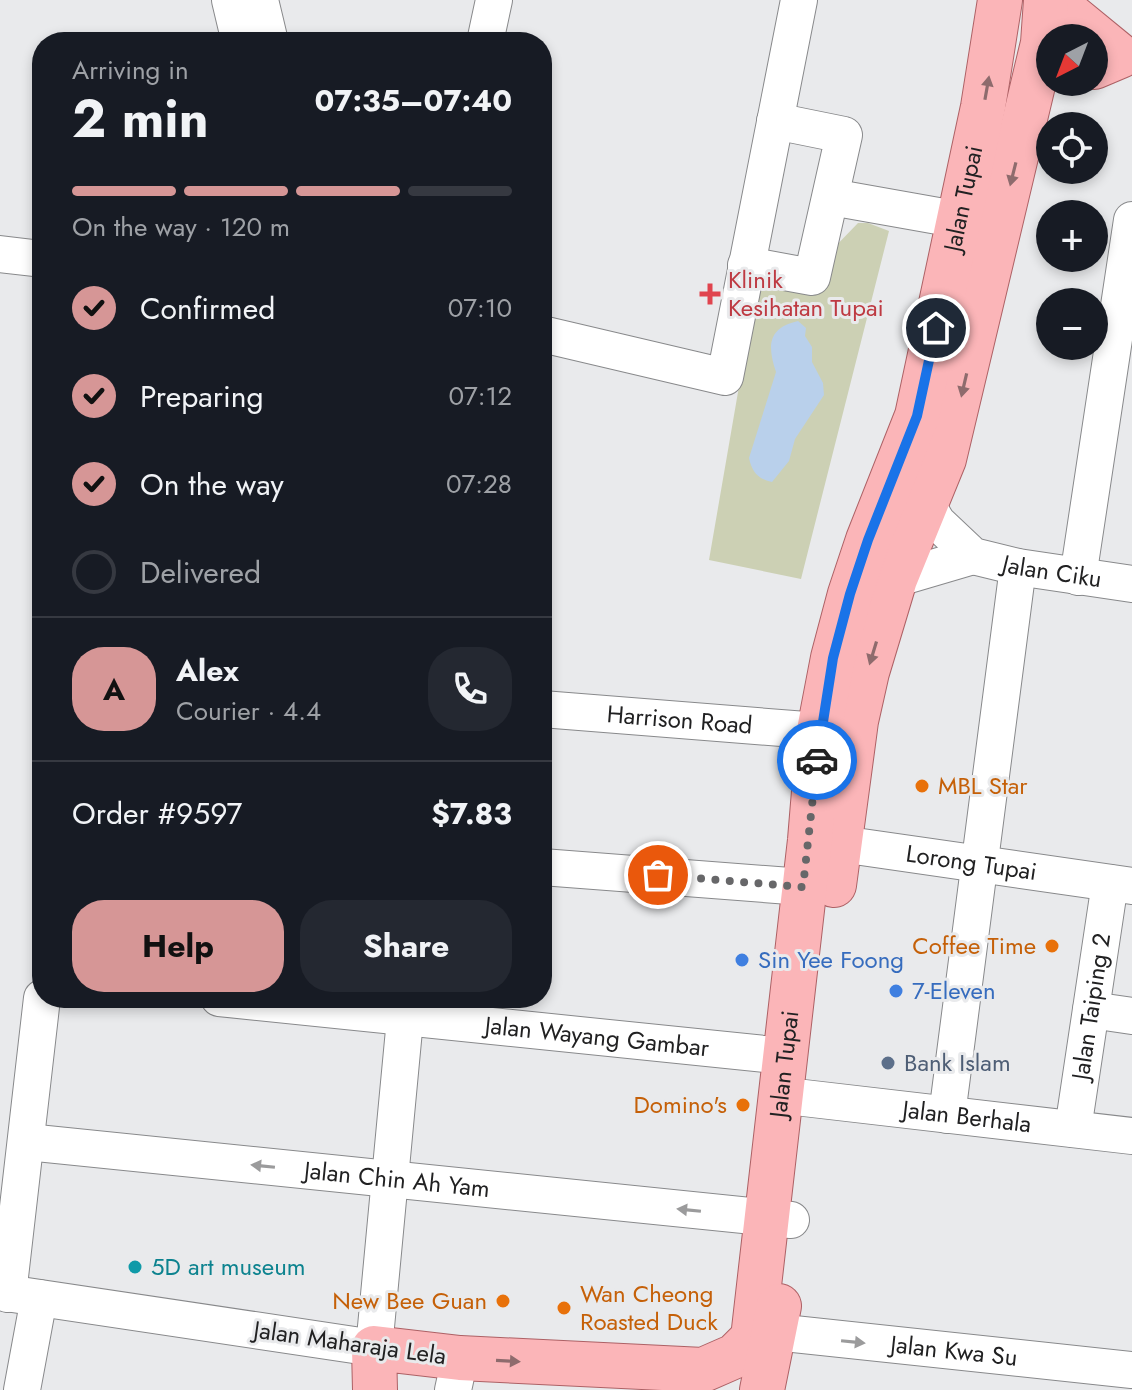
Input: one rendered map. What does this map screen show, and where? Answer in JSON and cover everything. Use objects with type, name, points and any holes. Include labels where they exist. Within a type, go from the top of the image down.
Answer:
[{"type":"main road","points":[[1046,0],[1047,24]]},
{"type":"main road","points":[[1055,0],[1110,58]]},
{"type":"main road","name":"Jalan Tupai","points":[[778,1218],[804,1098],[825,842],[819,731],[833,658],[850,594],[917,416],[973,158],[998,19]]},
{"type":"main road","points":[[825,842],[867,672],[895,579],[944,459],[1036,85]]},
{"type":"main road","points":[[1029,111],[1047,96]]},
{"type":"main road","name":"Jalan Tupai","points":[[762,1390],[764,1335],[778,1218],[784,1056],[803,887],[825,842]]},
{"type":"main road","points":[[713,1380],[735,1356],[764,1335]]},
{"type":"main road","name":"Jalan Maharaja Lela","points":[[375,1369],[713,1380]]},
{"type":"street","points":[[230,0],[238,32]]},
{"type":"street","points":[[260,0],[268,32]]},
{"type":"street","points":[[487,32],[494,0]]},
{"type":"street","points":[[552,336],[725,377],[799,0]]},
{"type":"street","points":[[998,19],[1036,38]]},
{"type":"street","points":[[746,265],[812,277],[844,135],[775,121]]},
{"type":"street","points":[[831,197],[1001,227]]},
{"type":"street","points":[[1078,577],[1132,220]]},
{"type":"street","points":[[0,254],[32,258]]},
{"type":"street","points":[[927,505],[937,522],[973,556]]},
{"type":"street","points":[[895,579],[973,556]]},
{"type":"street","name":"Jalan Ciku","points":[[973,556],[1018,567],[1132,584]]},
{"type":"street","points":[[947,1115],[1018,567]]},
{"type":"street","name":"Harrison Road","points":[[552,710],[819,731]]},
{"type":"street","name":"Lorong Tupai","points":[[825,842],[1121,884]]},
{"type":"street","points":[[552,868],[803,887]]},
{"type":"street","name":"Jalan Taiping 2","points":[[1073,1129],[1091,1010],[1121,884]]},
{"type":"street","points":[[22,1390],[16,1295],[41,1008]]},
{"type":"street","points":[[375,1369],[406,1008]]},
{"type":"street","name":"Jalan Wayang Gambar","points":[[406,1008],[784,1056]]},
{"type":"street","points":[[1091,1010],[1132,1016]]},
{"type":"street","name":"Jalan Berhala","points":[[804,1098],[1132,1136]]},
{"type":"street","name":"Jalan Chin Ah Yam","points":[[27,1142],[778,1218]]},
{"type":"street","name":"Jalan Maharaja Lela","points":[[16,1295],[375,1369]]},
{"type":"street","name":"Jalan Kwa Su","points":[[764,1335],[1132,1370]]},
{"type":"green space","points":[[858,223],[868,223],[889,231],[801,579],[709,560],[756,288],[828,254]]},
{"type":"water","points":[[798,321],[806,328],[805,336],[812,347],[812,362],[823,383],[824,395],[795,439],[789,461],[772,482],[756,474],[749,458],[776,372],[771,354],[772,339],[781,328]]},
{"type":"way so far","points":[[658,875],[803,887],[817,760]]},
{"type":"place","name":"Klinik Kesihatan Tupai","points":[[710,294]]},
{"type":"place","name":"MBL Star","points":[[922,786]]},
{"type":"place","name":"Coffee Time","points":[[1052,946]]},
{"type":"place","name":"Sin Yee Foong","points":[[742,960]]},
{"type":"place","name":"7-Eleven","points":[[896,991]]},
{"type":"place","name":"Bank Islam","points":[[888,1063]]},
{"type":"place","name":"Domino's","points":[[743,1105]]},
{"type":"place","name":"5D art museum","points":[[135,1267]]},
{"type":"place","name":"New Bee Guan","points":[[503,1301]]},
{"type":"place","name":"Wan Cheong Roasted Duck","points":[[564,1308]]},
{"type":"route","points":[[817,760],[819,731],[833,658],[850,594],[917,416],[936,328]]}]
